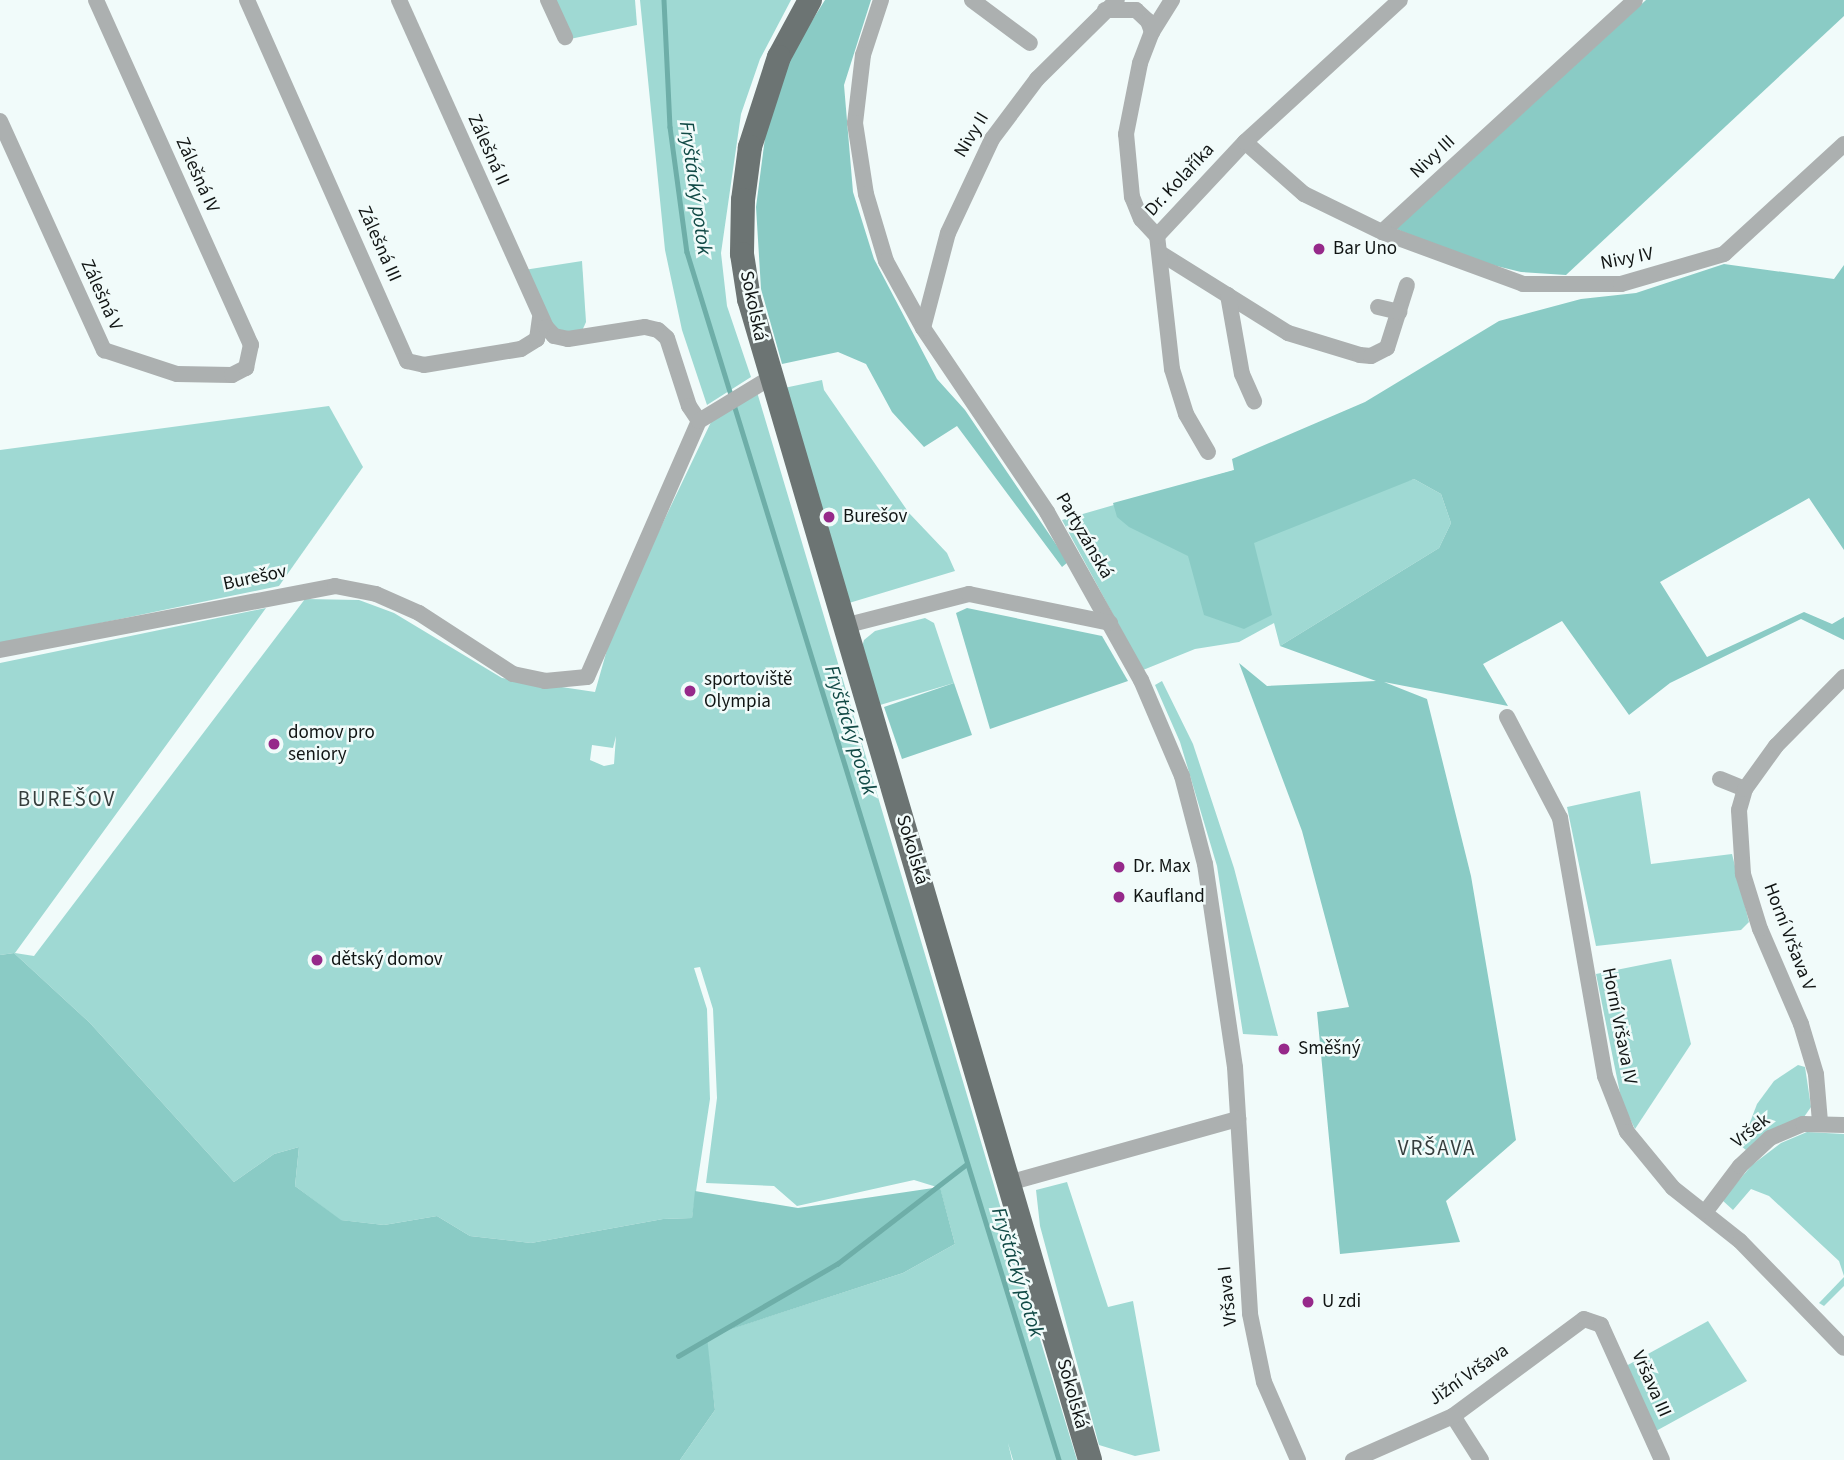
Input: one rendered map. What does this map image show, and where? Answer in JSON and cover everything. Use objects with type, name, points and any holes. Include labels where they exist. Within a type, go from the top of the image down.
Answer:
[{"type":"main road","name":"Sokolská","points":[[810,0],[776,65],[745,174],[744,276],[761,382],[844,626],[1012,1182],[1090,1460]]},
{"type":"street","name":"Zálešná IV","points":[[96,0],[251,345],[246,368]]},
{"type":"street","name":"Zálešná III","points":[[247,0],[407,361],[424,365],[521,349],[537,339],[540,318]]},
{"type":"street","name":"Zálešná II","points":[[398,0],[540,318]]},
{"type":"street","points":[[548,0],[565,37]]},
{"type":"street","name":"Partyzánská","points":[[881,0],[863,55],[855,123],[866,194],[886,261],[923,328],[1047,512],[1110,623],[1176,758],[1199,841],[1229,1020],[1238,1119]]},
{"type":"street","points":[[972,0],[1030,43]]},
{"type":"street","points":[[1157,236],[1136,208],[1126,152],[1138,73],[1152,32],[1172,0]]},
{"type":"street","name":"Dr. Kolaříka","points":[[1208,452],[1186,414],[1172,369],[1157,236],[1245,142],[1400,0]]},
{"type":"street","name":"Nivy III","points":[[1382,232],[1635,0]]},
{"type":"street","points":[[1111,5],[1136,10],[1148,21],[1152,32]]},
{"type":"street","name":"Nivy II","points":[[923,328],[948,233],[992,139],[1037,79],[1111,5]]},
{"type":"street","name":"Zálešná V","points":[[0,121],[104,350],[177,374],[232,375],[246,368]]},
{"type":"street","points":[[1245,142],[1304,194],[1382,232]]},
{"type":"street","name":"Nivy IV","points":[[1382,232],[1523,284],[1621,284],[1724,254],[1844,144]]},
{"type":"street","points":[[1160,254],[1288,333],[1360,355],[1371,356],[1387,348],[1407,285]]},
{"type":"street","points":[[1228,295],[1242,374],[1254,401]]},
{"type":"street","points":[[1378,307],[1399,312]]},
{"type":"street","points":[[540,318],[554,336],[569,339],[645,327],[658,330],[669,343],[690,406],[705,416],[761,382]]},
{"type":"street","name":"Burešov","points":[[0,650],[335,586],[376,594],[419,613],[513,674],[545,681],[587,677],[705,416]]},
{"type":"street","points":[[844,626],[969,594],[1110,623]]},
{"type":"street","name":"Horní Vršava V","points":[[1820,1122],[1816,1074],[1801,1024],[1760,929],[1743,874],[1739,810],[1745,789],[1776,746],[1844,677]]},
{"type":"street","name":"Horní Vršava IV","points":[[1507,717],[1560,818],[1612,1099],[1627,1132],[1653,1167],[1706,1211],[1844,1348]]},
{"type":"street","points":[[1720,779],[1745,789]]},
{"type":"street","points":[[1012,1182],[1238,1119]]},
{"type":"street","name":"Vršava I","points":[[1238,1119],[1245,1263],[1257,1350],[1264,1382],[1298,1460]]},
{"type":"street","name":"Vršek","points":[[1706,1211],[1740,1166],[1770,1139],[1788,1129],[1820,1122],[1844,1125]]},
{"type":"street","name":"Jižní Vršava","points":[[1353,1460],[1452,1416],[1577,1321],[1590,1320],[1601,1325]]},
{"type":"street","name":"Vršava III","points":[[1601,1325],[1662,1460]]},
{"type":"street","points":[[1452,1416],[1481,1460]]},
{"type":"shaded area","points":[[552,0],[635,0],[637,25],[570,39]]},
{"type":"shaded area","points":[[640,0],[791,0],[760,59],[741,114],[721,253],[727,306],[751,377],[707,405],[682,330],[665,250]]},
{"type":"shaded area","points":[[825,0],[871,0],[844,85],[853,192],[874,259],[937,379],[965,410],[1068,562],[1062,567],[957,426],[924,447],[892,412],[866,364],[838,352],[782,364],[761,289],[756,207],[766,130],[786,62]]},
{"type":"shaded area","points":[[1646,0],[1844,0],[1844,16],[1566,275],[1521,272],[1476,261],[1396,229]]},
{"type":"shaded area","points":[[582,261],[586,322],[582,331],[561,334],[548,322],[524,270]]},
{"type":"shaded area","points":[[1724,264],[1834,279],[1844,265],[1844,550],[1809,498],[1660,582],[1707,657],[1804,612],[1832,624],[1844,617],[1844,640],[1801,619],[1670,683],[1629,715],[1562,621],[1483,664],[1508,706],[1384,682],[1427,699],[1471,876],[1516,1140],[1446,1201],[1460,1242],[1340,1254],[1317,1012],[1349,1007],[1302,831],[1239,663],[1267,686],[1376,681],[1280,646],[1439,548],[1451,523],[1441,494],[1414,479],[1254,543],[1272,615],[1244,629],[1204,615],[1188,556],[1129,527],[1117,517],[1113,503],[1234,470],[1232,459],[1365,402],[1499,321],[1581,299],[1636,293]]},
{"type":"shaded area","points":[[822,380],[824,390],[909,513],[947,553],[955,571],[849,603],[784,388]]},
{"type":"shaded area","points":[[757,392],[1077,1460],[1013,1460],[1008,1443],[1012,1460],[680,1460],[715,1410],[706,1337],[903,1273],[955,1244],[940,1188],[914,1180],[797,1206],[774,1186],[706,1183],[717,1098],[713,1009],[700,967],[694,968],[707,1009],[710,1099],[692,1218],[663,1219],[531,1243],[470,1236],[437,1216],[384,1225],[340,1220],[295,1186],[299,1147],[274,1154],[234,1182],[90,1023],[14,953],[0,955],[0,663],[266,608],[15,953],[34,956],[305,599],[359,600],[394,613],[502,678],[595,692],[614,625],[712,420]],"holes":[[[616,736],[614,764],[604,766],[590,760],[592,745],[613,748]]]},
{"type":"shaded area","points":[[329,406],[363,467],[279,586],[0,644],[0,450]]},
{"type":"shaded area","points":[[1235,470],[1386,487],[1414,479],[1441,494],[1451,523],[1439,548],[1280,646],[1274,623],[1239,642],[1195,649],[1143,670],[1062,520]]},
{"type":"shaded area","points":[[967,608],[1102,636],[1128,681],[990,729],[956,613]]},
{"type":"shaded area","points":[[925,618],[934,623],[954,683],[880,705],[861,650],[864,640],[875,631]]},
{"type":"shaded area","points":[[1162,681],[1193,744],[1234,868],[1278,1036],[1243,1034],[1217,866],[1180,742],[1155,685]]},
{"type":"shaded area","points":[[954,683],[972,735],[902,759],[884,707]]},
{"type":"shaded area","points":[[1640,791],[1651,864],[1732,854],[1749,922],[1741,930],[1596,946],[1567,807]]},
{"type":"shaded area","points":[[14,953],[90,1023],[234,1182],[274,1154],[299,1147],[295,1186],[341,1220],[384,1225],[437,1216],[470,1236],[531,1243],[663,1219],[692,1218],[695,1191],[798,1208],[940,1187],[955,1244],[903,1273],[707,1337],[715,1410],[680,1460],[0,1460],[0,955]]},
{"type":"shaded area","points":[[1671,959],[1691,1044],[1635,1129],[1622,1103],[1596,974]]},
{"type":"shaded area","points":[[1798,1065],[1805,1067],[1811,1107],[1804,1117],[1746,1150],[1741,1146],[1757,1104],[1774,1081]]},
{"type":"shaded area","points":[[1807,1132],[1844,1134],[1844,1276],[1839,1261],[1769,1196],[1751,1189],[1733,1210],[1722,1200],[1752,1165],[1781,1143]]},
{"type":"shaded area","points":[[1067,1182],[1108,1307],[1133,1301],[1160,1451],[1135,1456],[1099,1445],[1040,1226],[1036,1190]]},
{"type":"shaded area","points":[[1844,1277],[1844,1286],[1824,1306],[1819,1303]]},
{"type":"shaded area","points":[[1708,1321],[1747,1381],[1656,1431],[1626,1366]]},
{"type":"waterway","name":"Fryštácký potok","points":[[664,0],[670,127],[687,252],[1059,1460]]},
{"type":"waterway","points":[[678,1356],[837,1264],[967,1164]]},
{"type":"place","name":"Bar Uno","points":[[1319,249]]},
{"type":"place","name":"Burešov","points":[[829,517]]},
{"type":"place","name":"sportoviště Olympia","points":[[690,691]]},
{"type":"place","name":"domov pro seniory","points":[[274,744]]},
{"type":"place","name":"Dr. Max","points":[[1119,867]]},
{"type":"place","name":"Kaufland","points":[[1119,897]]},
{"type":"place","name":"dětský domov","points":[[317,960]]},
{"type":"place","name":"Směšný","points":[[1284,1049]]},
{"type":"place","name":"U zdi","points":[[1308,1302]]},
{"type":"district","name":"BUREŠOV","points":[[67,799]]},
{"type":"district","name":"VRŠAVA","points":[[1437,1148]]}]
